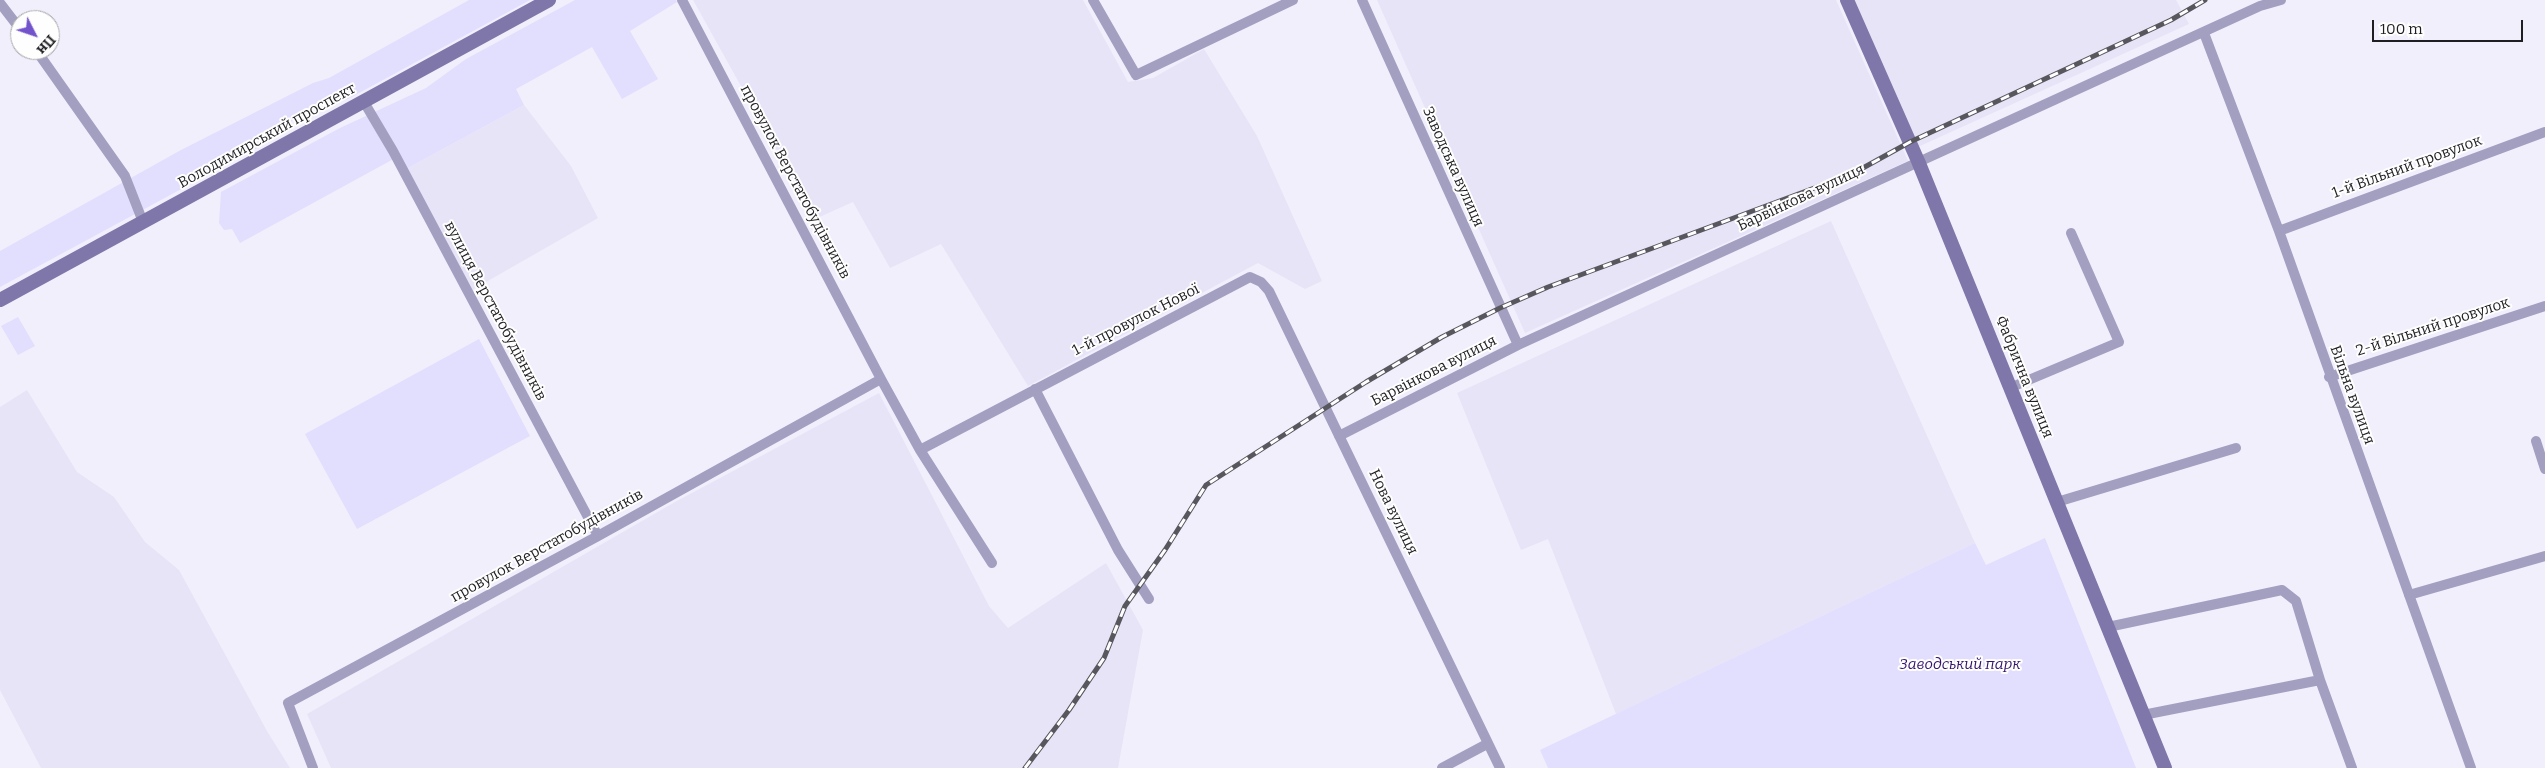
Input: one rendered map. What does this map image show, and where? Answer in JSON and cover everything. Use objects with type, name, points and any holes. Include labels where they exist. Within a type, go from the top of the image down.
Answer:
[{"type":"street","name":"Володимирський проспект","points":[[0,300],[549,0]]},
{"type":"street","name":"провулок Верстатобудівників","points":[[682,0],[920,450],[992,563]]},
{"type":"street","points":[[1093,0],[1136,75],[1293,0]]},
{"type":"street","name":"Заводська вулиця","points":[[1362,0],[1518,345]]},
{"type":"street","name":"Фабрична вулиця","points":[[1847,0],[1918,161],[2012,387],[2165,768]]},
{"type":"street","name":"Барвінкова вулиця","points":[[1340,436],[1518,345],[1918,161],[2204,33],[2259,3],[2281,0]]},
{"type":"street","points":[[0,3],[10,16]]},
{"type":"street","name":"Вільна вулиця","points":[[2204,33],[2279,231],[2471,768]]},
{"type":"street","points":[[43,60],[125,176],[143,222]]},
{"type":"street","name":"вулиця Верстатобудівників","points":[[364,102],[393,151],[598,536]]},
{"type":"street","name":"1-й Вільний провулок","points":[[2279,231],[2545,132]]},
{"type":"street","points":[[2012,387],[2119,342],[2071,233]]},
{"type":"street","name":"1-й провулок Нової","points":[[920,450],[1250,277]]},
{"type":"street","name":"Нова вулиця","points":[[1250,277],[1261,282],[1269,291],[1500,768]]},
{"type":"street","name":"2-й Вільний провулок","points":[[2330,377],[2545,306]]},
{"type":"street","name":"провулок Верстатобудівників","points":[[313,768],[288,703],[598,536],[881,379]]},
{"type":"street","points":[[1035,389],[1118,550],[1149,599]]},
{"type":"street","points":[[2536,441],[2545,469]]},
{"type":"street","points":[[2057,502],[2236,448]]},
{"type":"street","points":[[2409,595],[2545,556]]},
{"type":"street","points":[[2108,627],[2282,590],[2296,600],[2320,680],[2352,768]]},
{"type":"street","points":[[2143,715],[2320,680]]},
{"type":"street","points":[[1442,768],[1487,744]]},
{"type":"shaded area","points":[[693,0],[1083,0],[1128,82],[1153,78],[1204,49],[1257,136],[1322,281],[1305,289],[1258,263],[1028,386],[941,244],[890,268],[853,202],[815,219]]},
{"type":"shaded area","points":[[1377,0],[1836,0],[1908,161],[1525,333]]},
{"type":"shaded area","points":[[1848,0],[2176,0],[2189,24],[1909,151]]},
{"type":"shaded area","points":[[524,105],[571,166],[598,218],[472,290],[406,169]]},
{"type":"shaded area","points":[[1831,221],[1975,543],[1616,714],[1548,539],[1521,550],[1457,393]]},
{"type":"shaded area","points":[[27,390],[77,472],[114,497],[145,542],[179,570],[267,731],[290,768],[41,768],[0,690],[0,407]]},
{"type":"shaded area","points":[[879,393],[989,606],[1008,628],[1106,563],[1143,630],[1118,768],[331,768],[307,714],[675,502]]},
{"type":"green space","points":[[469,0],[530,0],[348,99],[338,102],[331,100],[275,130],[268,140],[259,147],[0,287],[0,251],[181,150],[313,83],[329,78]]},
{"type":"green space","points":[[575,0],[676,0],[677,2],[630,31],[658,79],[622,99],[592,47],[516,89],[524,105],[406,169],[399,156],[240,243],[232,229],[224,230],[219,223],[221,192],[340,128],[426,88],[466,59]]},
{"type":"green space","points":[[18,317],[35,346],[18,355],[1,326]]},
{"type":"green space","points":[[479,339],[530,436],[357,529],[305,434]]},
{"type":"green space","name":"Заводський парк","points":[[2045,538],[2136,768],[1548,768],[1540,750],[1975,543],[1986,565]]},
{"type":"railway","points":[[1025,768],[1069,710],[1104,658],[1125,606],[1165,550],[1206,485],[1366,382],[1442,337],[1500,308],[1548,287],[1852,174],[1910,142],[2171,20],[2205,0]]}]
